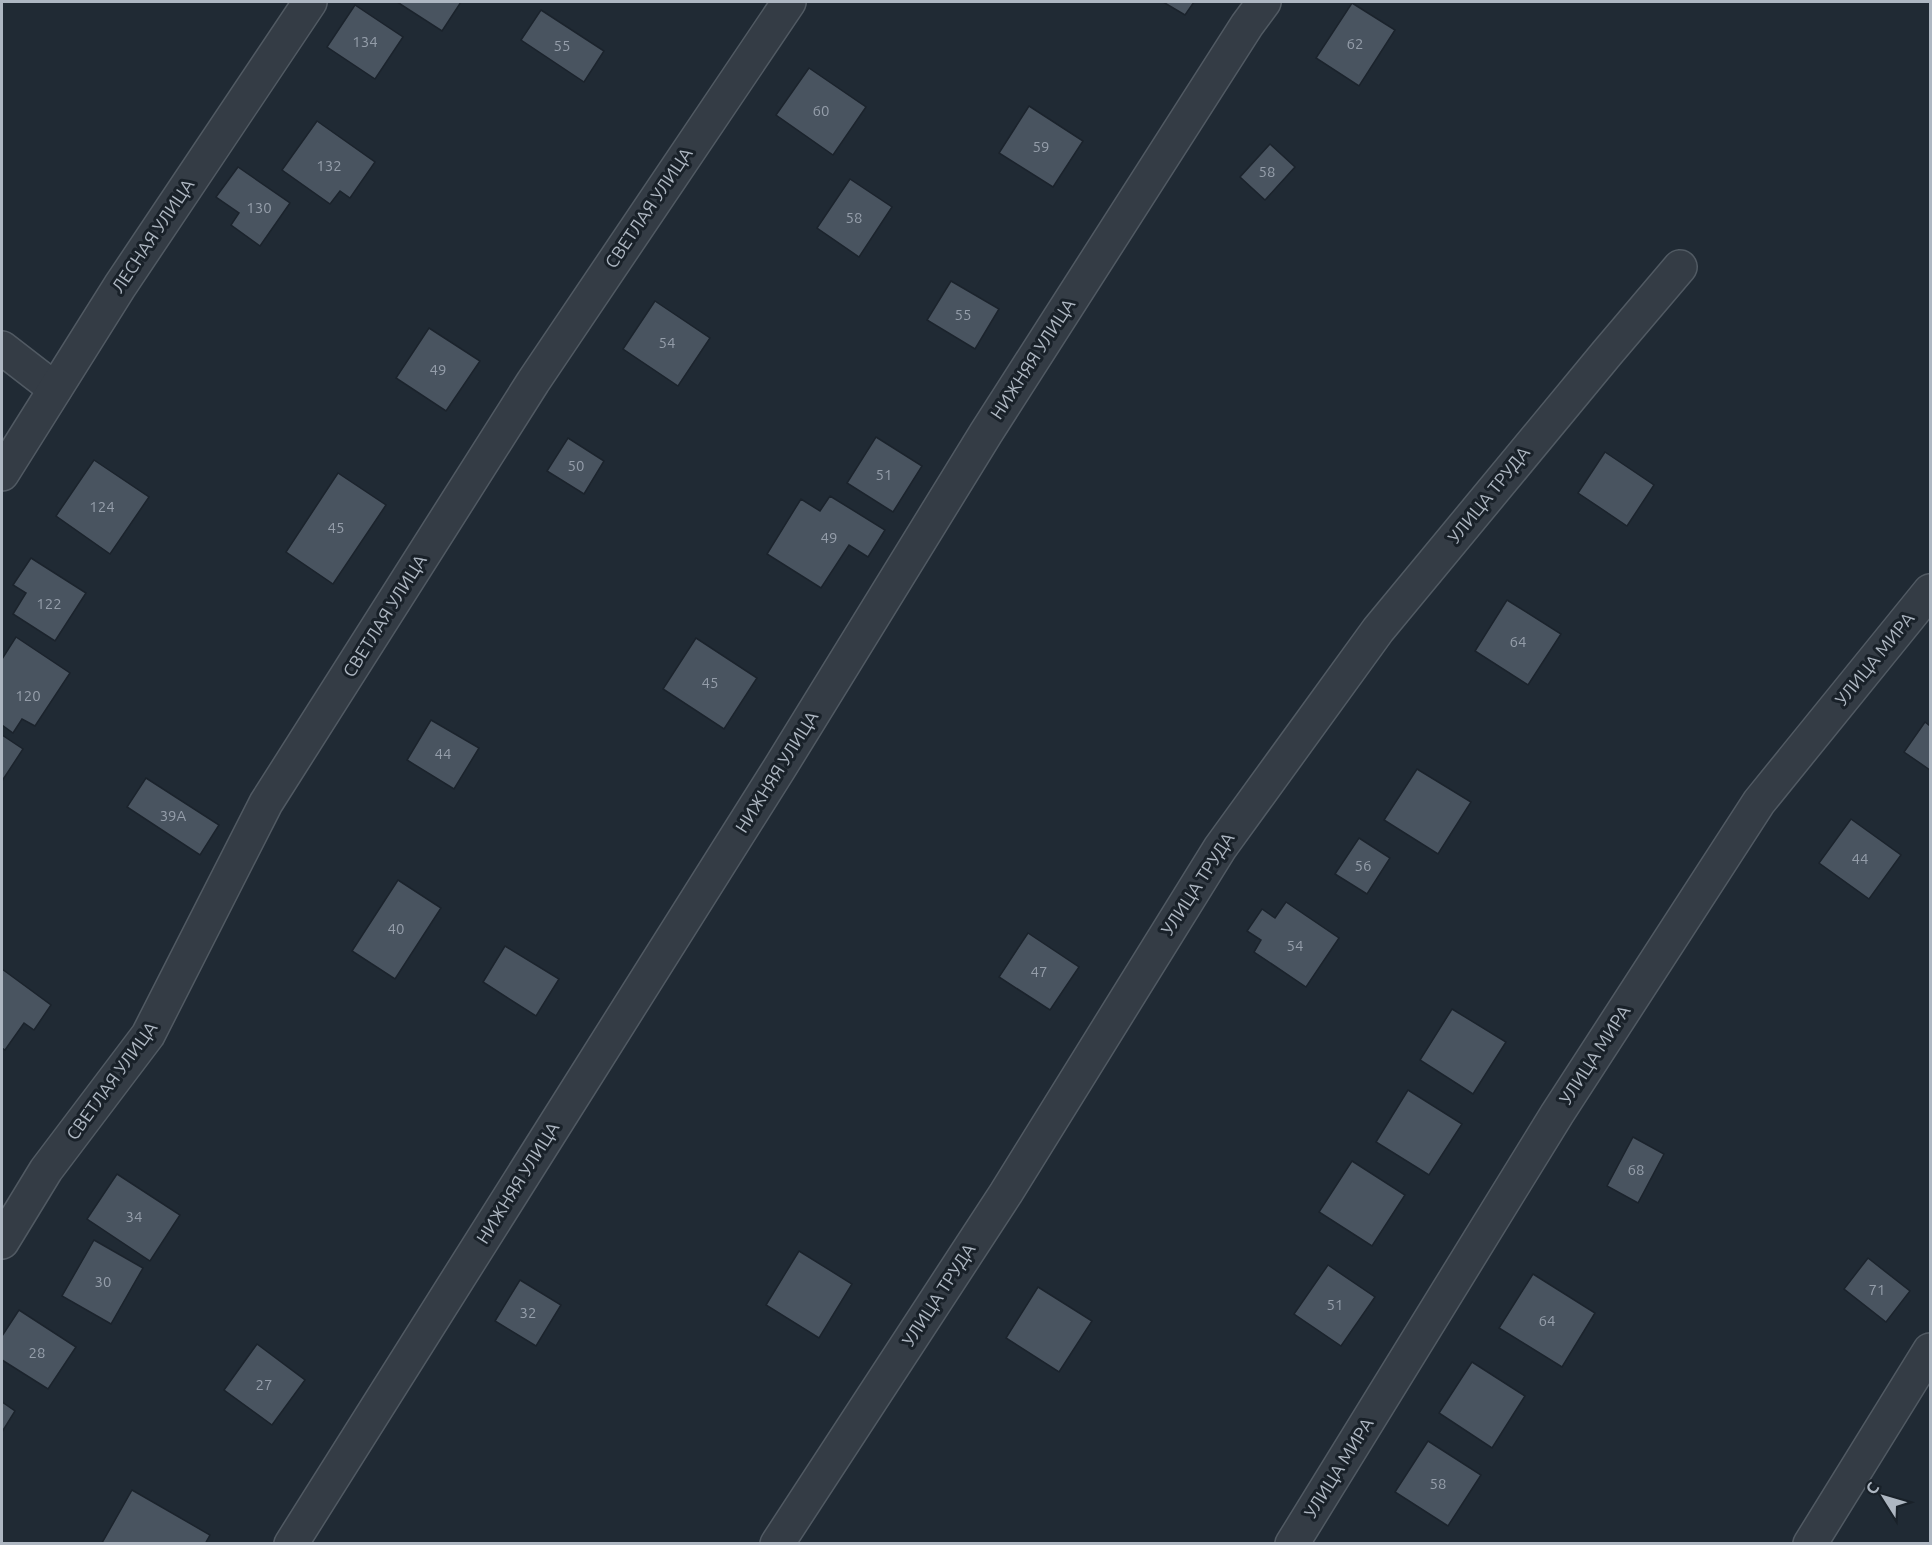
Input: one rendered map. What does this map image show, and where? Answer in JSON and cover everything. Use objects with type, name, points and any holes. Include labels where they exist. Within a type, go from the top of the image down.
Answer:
[{"type":"street","name":"ЛЕСНАЯ УЛИЦА","points":[[2,474],[120,286],[310,2]]},
{"type":"street","name":"СВЕТЛАЯ УЛИЦА","points":[[2,1242],[46,1170],[148,1035],[266,803],[532,381],[789,2]]},
{"type":"street","name":"НИЖНЯЯ УЛИЦА","points":[[291,1544],[779,769],[986,433],[1246,25],[1264,2]]},
{"type":"street","name":"УЛИЦА ТРУДА","points":[[777,1544],[1006,1193],[1220,848],[1378,630],[1606,353],[1680,267]]},
{"type":"street","points":[[2,348],[55,389]]},
{"type":"street","name":"УЛИЦА МИРА","points":[[1292,1544],[1557,1114],[1759,802],[1930,591]]},
{"type":"street","points":[[1810,1544],[1930,1350]]},
{"type":"building","points":[[397,2],[461,2],[442,31]]},
{"type":"building","points":[[1163,2],[1194,2],[1185,15]]},
{"type":"building","points":[[1352,3],[1395,30],[1359,86],[1316,58]]},
{"type":"building","points":[[355,5],[403,37],[375,79],[327,47]]},
{"type":"building","points":[[541,10],[604,51],[584,82],[521,40]]},
{"type":"building","points":[[809,68],[866,107],[833,155],[776,115]]},
{"type":"building","points":[[1029,106],[1083,141],[1053,187],[999,153]]},
{"type":"building","points":[[317,121],[375,162],[350,198],[340,191],[330,204],[282,170]]},
{"type":"building","points":[[1270,144],[1295,167],[1265,200],[1240,177]]},
{"type":"building","points":[[238,167],[290,203],[260,246],[231,225],[239,213],[216,197]]},
{"type":"building","points":[[850,179],[892,207],[859,257],[817,228]]},
{"type":"building","points":[[951,281],[999,309],[975,349],[927,320]]},
{"type":"building","points":[[655,301],[710,338],[678,386],[623,349]]},
{"type":"building","points":[[429,328],[480,361],[446,411],[396,378]]},
{"type":"building","points":[[876,437],[922,466],[893,512],[847,483]]},
{"type":"building","points":[[568,438],[604,461],[584,494],[547,471]]},
{"type":"building","points":[[1605,452],[1654,485],[1627,526],[1578,493]]},
{"type":"building","points":[[94,460],[149,497],[110,554],[56,516]]},
{"type":"building","points":[[338,473],[386,505],[333,584],[286,552]]},
{"type":"building","points":[[830,496],[885,530],[868,557],[849,545],[821,588],[767,554],[801,499],[820,511]]},
{"type":"building","points":[[31,558],[86,593],[55,641],[13,614],[26,593],[13,585]]},
{"type":"building","points":[[1507,600],[1561,634],[1528,685],[1475,651]]},
{"type":"building","points":[[16,637],[70,673],[35,726],[22,719],[13,733],[2,725],[2,659]]},
{"type":"building","points":[[696,638],[757,678],[724,729],[663,689]]},
{"type":"building","points":[[431,720],[479,748],[454,789],[407,760]]},
{"type":"building","points":[[1925,722],[1930,726],[1930,770],[1904,752]]},
{"type":"building","points":[[2,735],[23,749],[2,781]]},
{"type":"building","points":[[1417,769],[1471,802],[1438,854],[1384,820]]},
{"type":"building","points":[[146,778],[219,825],[200,855],[127,807]]},
{"type":"building","points":[[1851,819],[1901,855],[1869,899],[1819,863]]},
{"type":"building","points":[[1359,838],[1390,858],[1367,894],[1335,874]]},
{"type":"building","points":[[398,880],[441,908],[395,979],[352,951]]},
{"type":"building","points":[[1286,902],[1339,938],[1306,987],[1254,952],[1261,940],[1247,931],[1262,909],[1275,918]]},
{"type":"building","points":[[1028,933],[1079,967],[1050,1010],[999,977]]},
{"type":"building","points":[[505,946],[559,979],[536,1016],[483,982]]},
{"type":"building","points":[[2,969],[51,1005],[34,1030],[24,1023],[5,1050],[2,1048]]},
{"type":"building","points":[[1452,1009],[1506,1042],[1473,1094],[1420,1060]]},
{"type":"building","points":[[1408,1090],[1462,1124],[1429,1175],[1376,1142]]},
{"type":"building","points":[[1633,1137],[1664,1154],[1638,1203],[1607,1186]]},
{"type":"building","points":[[1352,1161],[1405,1195],[1372,1246],[1319,1212]]},
{"type":"building","points":[[117,1174],[180,1215],[150,1261],[87,1219]]},
{"type":"building","points":[[94,1240],[143,1268],[111,1324],[62,1296]]},
{"type":"building","points":[[799,1251],[852,1284],[819,1338],[766,1305]]},
{"type":"building","points":[[1868,1258],[1910,1291],[1886,1322],[1844,1289]]},
{"type":"building","points":[[1328,1265],[1375,1297],[1341,1346],[1294,1314]]},
{"type":"building","points":[[1533,1274],[1595,1313],[1562,1367],[1499,1328]]},
{"type":"building","points":[[520,1280],[561,1305],[536,1346],[495,1321]]},
{"type":"building","points":[[1038,1287],[1092,1321],[1059,1372],[1006,1338]]},
{"type":"building","points":[[19,1310],[76,1347],[48,1389],[2,1360],[2,1336]]},
{"type":"building","points":[[257,1344],[305,1380],[272,1425],[224,1390]]},
{"type":"building","points":[[1472,1362],[1525,1396],[1492,1448],[1439,1413]]},
{"type":"building","points":[[2,1402],[15,1411],[2,1432]]},
{"type":"building","points":[[1428,1441],[1481,1475],[1448,1526],[1395,1492]]},
{"type":"building","points":[[132,1490],[210,1535],[205,1544],[102,1543]]}]
